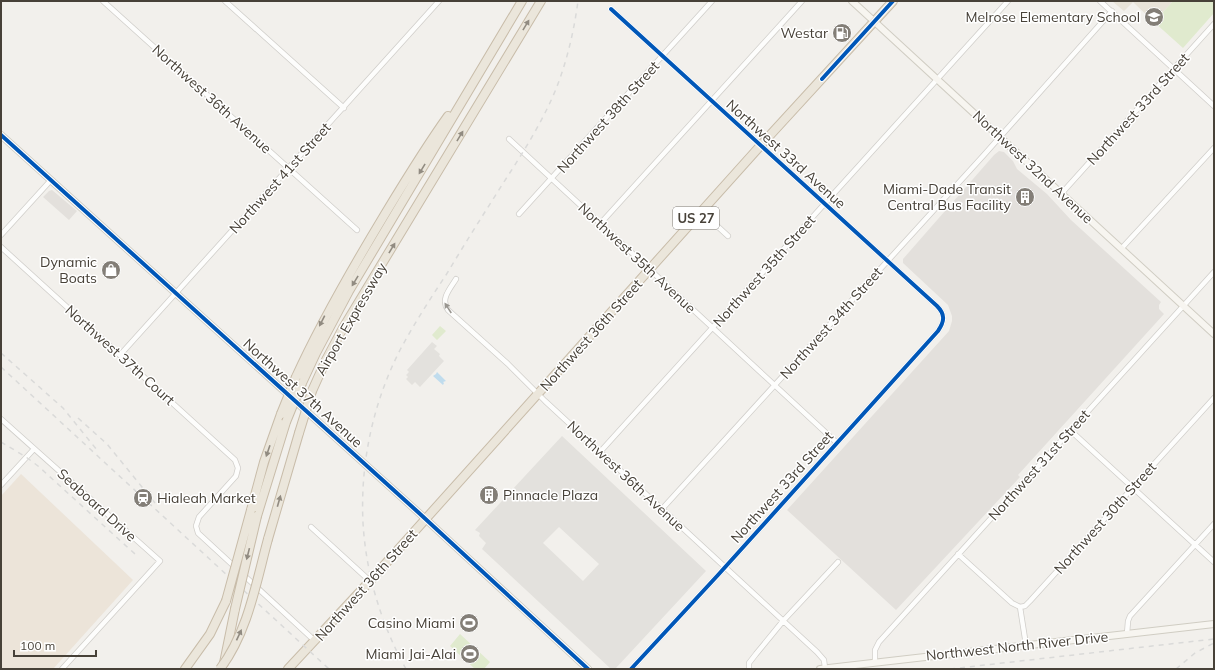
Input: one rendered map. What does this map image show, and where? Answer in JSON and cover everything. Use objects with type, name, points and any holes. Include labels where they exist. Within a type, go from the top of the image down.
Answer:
[{"type":"highway","name":"Airport Expressway","points":[[221,669],[257,516],[286,422],[302,383],[349,291],[522,1]]},
{"type":"highway","name":"Airport Expressway","points":[[221,669],[245,622],[299,433],[312,391],[326,360],[343,328],[541,1]]},
{"type":"highway","name":"Northwest 36th Street","points":[[288,669],[370,581],[761,145],[893,1]]},
{"type":"highway","points":[[185,669],[198,653],[210,634],[226,601],[264,462],[296,377],[326,314],[367,243],[421,156],[485,63]]},
{"type":"main road","name":"Northwest 32nd Avenue","points":[[852,1],[1214,334]]},
{"type":"main road","name":"Northwest 37th Avenue","points":[[1,135],[426,519],[588,669]]},
{"type":"main road","name":"Northwest North River Drive","points":[[822,669],[1214,624]]},
{"type":"street","name":"Northwest 36th Avenue","points":[[103,1],[357,230]]},
{"type":"street","points":[[225,1],[344,108]]},
{"type":"street","name":"Northwest 41st Street","points":[[120,355],[439,1]]},
{"type":"street","name":"Northwest 38th Street","points":[[519,214],[664,56],[712,1]]},
{"type":"street","points":[[600,224],[802,1]]},
{"type":"street","name":"Northwest 35th Street","points":[[600,452],[1008,1]]},
{"type":"street","points":[[1100,1],[1214,106]]},
{"type":"street","name":"Northwest 33rd Avenue","points":[[611,9],[937,306],[944,317]]},
{"type":"street","name":"Northwest 34th Street","points":[[662,509],[1000,137],[1112,11]]},
{"type":"street","name":"Northwest 33rd Street","points":[[1061,194],[1214,24]]},
{"type":"street","name":"Northwest 35th Avenue","points":[[509,139],[836,443]]},
{"type":"street","points":[[1121,249],[1214,148]]},
{"type":"street","points":[[1,234],[51,180]]},
{"type":"street","points":[[702,212],[728,236]]},
{"type":"street","name":"Northwest 37th Court","points":[[1,246],[235,460],[238,472],[234,480],[199,517],[196,526],[198,533],[315,641]]},
{"type":"street","name":"Northwest 31st Street","points":[[875,662],[875,650],[879,642],[1214,272]]},
{"type":"street","name":"Northwest 36th Avenue","points":[[456,279],[446,296],[445,305],[448,310],[508,364],[600,452],[821,656],[824,660],[822,669]]},
{"type":"street","name":"Northwest 33rd Street","points":[[631,669],[938,331],[942,325],[944,317]]},
{"type":"street","name":"Northwest 30th Street","points":[[1020,607],[1025,606],[1030,601],[1214,398]]},
{"type":"street","name":"Seaboard Drive","points":[[1,420],[160,561],[62,669]]},
{"type":"street","points":[[1070,431],[1214,562]]},
{"type":"street","points":[[1,485],[34,449]]},
{"type":"street","points":[[1127,634],[1130,616],[1214,524]]},
{"type":"street","points":[[311,527],[370,581]]},
{"type":"street","points":[[958,554],[1012,603],[1020,607],[1026,645]]},
{"type":"street","points":[[748,669],[752,658],[783,621],[838,562]]},
{"type":"shaded area","name":"Melrose Elementary School","points":[[1112,1],[1173,1],[1154,22],[1133,2],[1124,11]]},
{"type":"shaded area","name":"Miami-Dade Transit Central Bus Facility","points":[[999,151],[1004,152],[1013,161],[1017,169],[1047,194],[1071,220],[1161,302],[1159,309],[1164,314],[1018,475],[1020,477],[896,610],[787,510],[949,331],[952,316],[948,305],[903,263],[903,259]]},
{"type":"shaded area","points":[[52,190],[77,211],[69,220],[43,197]]},
{"type":"shaded area","points":[[432,342],[437,346],[434,349],[440,354],[439,356],[444,361],[420,387],[415,382],[412,385],[406,379],[408,377],[406,375],[409,372],[407,370]]},
{"type":"shaded area","points":[[562,436],[706,571],[616,668],[611,669],[482,549],[486,543],[479,536],[480,533],[475,530]],"holes":[[[559,527],[599,564],[583,581],[543,543]]]},
{"type":"shaded area","points":[[21,474],[133,580],[53,669],[1,669],[1,496]]},
{"type":"green space","points":[[1173,1],[1214,1],[1214,13],[1183,48],[1154,22]]},
{"type":"green space","points":[[440,326],[446,331],[437,340],[432,335]]},
{"type":"green space","name":"Miami Jai-Alai","points":[[460,634],[490,662],[484,669],[475,669],[450,646]]},
{"type":"water","points":[[437,372],[446,381],[443,382],[443,385],[433,376]]},
{"type":"railway","points":[[406,669],[382,616],[367,561],[363,523],[363,501],[366,456],[370,434],[382,391],[405,340],[524,150],[544,114],[564,68],[578,1]]},
{"type":"railway","points":[[1,353],[63,408],[97,450]]},
{"type":"railway","points":[[1,367],[329,669]]},
{"type":"railway","points":[[78,418],[107,444],[155,503]]},
{"type":"railway","points":[[1,442],[38,466],[135,554]]},
{"type":"railway","points":[[950,669],[1214,639]]},
{"type":"railway","points":[[1176,669],[1195,653],[1214,643]]},
{"type":"cycle path","points":[[822,79],[893,1]]},
{"type":"cycle path","points":[[611,9],[937,306],[943,315],[943,321],[938,331],[718,575],[631,669]]},
{"type":"cycle path","points":[[1,135],[419,513],[588,669]]},
{"type":"place","name":"Melrose Elementary School","points":[[1154,17]]},
{"type":"place","name":"Westar","points":[[842,33]]},
{"type":"place","name":"Miami-Dade Transit Central Bus Facility","points":[[1025,197]]},
{"type":"place","name":"Dynamic Boats","points":[[111,270]]},
{"type":"place","name":"Pinnacle Plaza","points":[[489,495]]},
{"type":"place","name":"Hialeah Market","points":[[143,498]]},
{"type":"place","name":"Casino Miami","points":[[469,623]]},
{"type":"place","name":"Miami Jai-Alai","points":[[470,654]]}]
